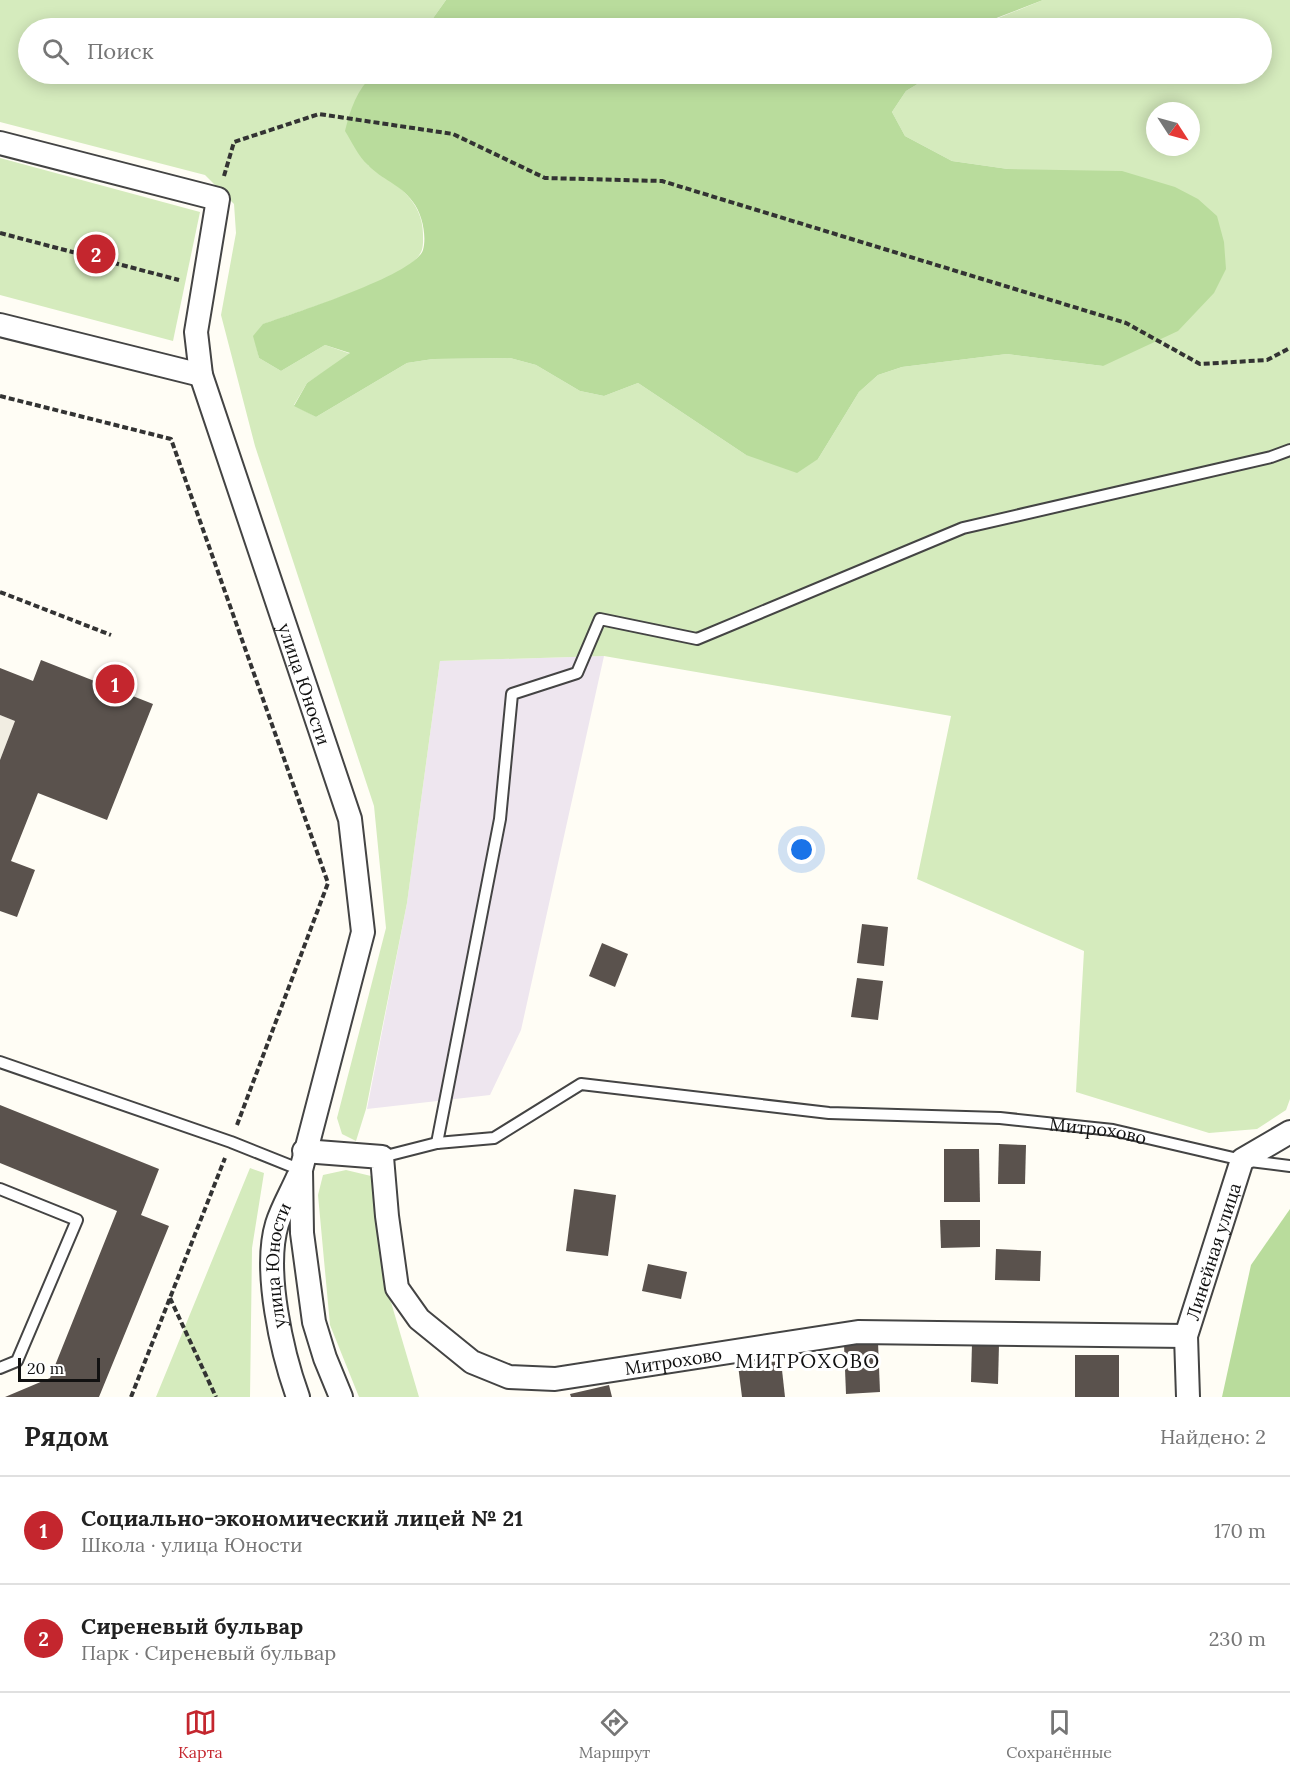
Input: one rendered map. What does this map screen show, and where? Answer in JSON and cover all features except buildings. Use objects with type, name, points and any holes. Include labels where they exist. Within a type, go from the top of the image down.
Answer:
[{"type":"street","points":[[0,142],[218,200]]},
{"type":"street","name":"улица Юности","points":[[218,200],[196,333],[201,375],[350,819],[363,932],[303,1161],[277,1225],[273,1265],[283,1352],[298,1397]]},
{"type":"street","points":[[0,325],[201,375]]},
{"type":"street","name":"Линейная улица","points":[[1188,1397],[1186,1336],[1242,1160],[1290,1132]]},
{"type":"street","name":"Митрохово","points":[[303,1161],[382,1157],[397,1288],[419,1319],[446,1342],[472,1362],[509,1377],[555,1379],[858,1332],[1186,1336]]},
{"type":"street","name":"улица Юности","points":[[303,1161],[302,1233],[315,1322],[325,1358],[340,1397]]},
{"type":"lane","points":[[437,1143],[500,819],[512,694],[577,673],[600,619],[697,639],[963,528],[1271,457],[1290,450]]},
{"type":"lane","points":[[0,1062],[231,1142],[303,1161]]},
{"type":"lane","name":"Митрохово","points":[[382,1157],[437,1143],[494,1138],[581,1084],[829,1113],[1000,1118],[1113,1130],[1242,1160],[1290,1166]]},
{"type":"lane","points":[[0,1189],[77,1220],[17,1361],[0,1368]]},
{"type":"path","points":[[218,200],[234,142],[319,114],[453,134],[545,178],[662,181],[1126,322],[1200,364],[1267,360],[1290,348]]},
{"type":"path","points":[[0,233],[204,286]]},
{"type":"path","points":[[0,396],[171,439],[328,883],[231,1142],[131,1397]]},
{"type":"path","points":[[0,592],[111,634]]},
{"type":"path","points":[[169,1298],[216,1397]]},
{"type":"shaded area","points":[[604,656],[521,1030],[490,1095],[367,1109],[407,903],[440,661]]},
{"type":"shaded area","points":[[0,715],[15,721],[0,760]]},
{"type":"green space","points":[[0,0],[446,0],[433,18],[18,18],[18,84],[367,84],[368,165],[397,185],[418,211],[422,222],[422,247],[416,259],[405,268],[367,287],[264,324],[254,336],[259,358],[281,371],[325,345],[351,354],[307,383],[294,405],[316,417],[407,363],[433,359],[510,358],[536,365],[580,391],[604,396],[638,383],[746,455],[818,459],[859,392],[878,375],[902,367],[1007,354],[1103,366],[1008,169],[952,161],[905,136],[892,112],[906,91],[918,84],[1272,84],[1272,18],[998,18],[1043,0],[1290,0],[1290,1099],[1286,1110],[1257,1129],[1209,1133],[1076,1092],[1084,951],[917,879],[951,716],[604,656],[440,661],[407,903],[366,1109],[356,1141],[342,1134],[337,1118],[386,928],[374,806],[255,446],[221,315],[236,233],[234,204],[205,175],[0,122]]},
{"type":"green space","points":[[446,0],[1043,0],[996,18],[433,18]]},
{"type":"green space","points":[[365,84],[918,84],[906,91],[892,112],[905,136],[952,161],[1008,169],[1122,171],[1175,187],[1198,199],[1217,216],[1224,242],[1226,269],[1214,293],[1178,331],[1103,366],[1007,354],[902,367],[878,375],[859,392],[818,459],[797,473],[746,455],[638,383],[604,396],[580,391],[536,365],[510,358],[433,359],[407,363],[316,417],[294,406],[307,383],[350,353],[325,345],[281,371],[259,358],[253,336],[263,324],[350,293],[399,271],[415,260],[423,250],[424,244],[421,218],[413,202],[402,190],[364,161],[345,131],[355,100]]},
{"type":"green space","points":[[0,158],[200,212],[173,341],[0,295]]},
{"type":"green space","points":[[250,1168],[264,1173],[252,1248],[250,1397],[156,1397]]},
{"type":"green space","points":[[346,1170],[371,1176],[388,1292],[419,1397],[359,1397],[330,1325],[318,1195],[323,1175]]},
{"type":"green space","points":[[1290,1209],[1290,1397],[1222,1397],[1251,1265]]},
{"type":"place","name":"Сиреневый бульвар","points":[[96,254]]},
{"type":"place","name":"Социально-экономический лицей № 21","points":[[115,684]]},
{"type":"district","name":"МИТРОХОВО","points":[[808,1360]]}]
